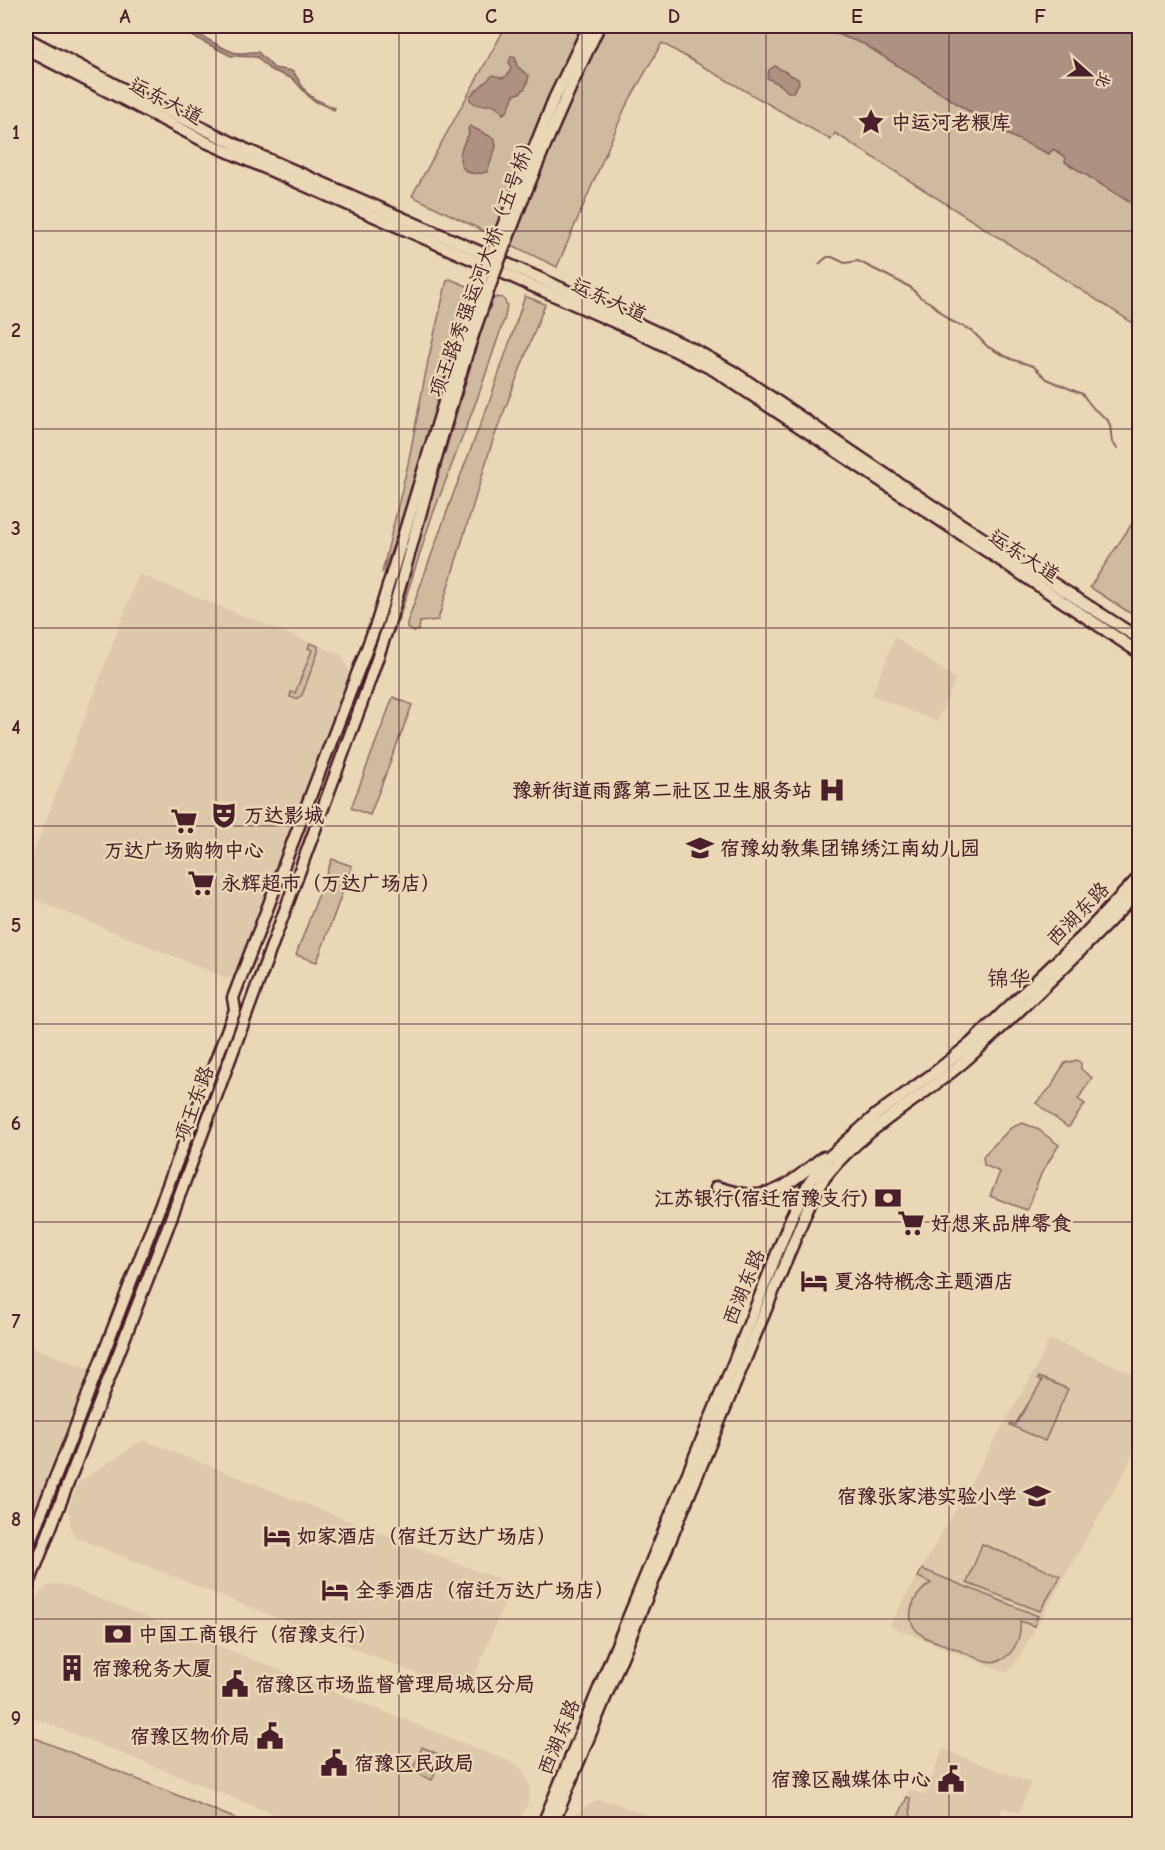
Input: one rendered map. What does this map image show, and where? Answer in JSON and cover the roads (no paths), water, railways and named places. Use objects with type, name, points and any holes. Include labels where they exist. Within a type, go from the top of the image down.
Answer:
[{"type":"main road","name":"项王路秀强运河大桥（五号桥）","points":[[383,624],[482,278],[554,99],[589,26]]},
{"type":"main road","name":"项王路秀强运河大桥（五号桥）","points":[[383,624],[493,279],[558,110],[599,26]]},
{"type":"main road","name":"运东大道","points":[[26,38],[235,144],[506,263],[695,350],[732,371],[934,507],[1140,639]]},
{"type":"main road","name":"运东大道","points":[[26,49],[216,147],[637,332],[714,370],[1140,653]]},
{"type":"main road","name":"项王东路","points":[[26,1551],[235,1010],[234,999],[383,624]]},
{"type":"main road","name":"项王东路","points":[[26,1591],[166,1233],[360,708],[383,624]]},
{"type":"main road","name":"西湖东路","points":[[543,1824],[799,1202],[814,1176],[829,1157],[877,1114],[934,1074],[970,1044],[1083,936],[1140,876]]},
{"type":"main road","name":"西湖东路","points":[[553,1824],[802,1222],[821,1183],[831,1170],[879,1124],[975,1052],[1050,981],[1140,890]]},
{"type":"main road","points":[[716,1187],[752,1195],[773,1191],[791,1182],[877,1114]]},
{"type":"waterway","points":[[819,264],[827,257],[845,263],[858,261],[910,287],[951,321],[971,330],[988,347],[1011,359],[1033,366],[1047,379],[1082,394],[1094,409],[1107,419],[1112,442],[1117,448]]},
{"type":"place","name":"中运河老粮库","points":[[871,122]]},
{"type":"place","name":"豫新街道雨露第二社区卫生服务站","points":[[832,790]]},
{"type":"place","name":"万达影城","points":[[224,815]]},
{"type":"place","name":"万达广场购物中心","points":[[184,821]]},
{"type":"place","name":"宿豫幼教集团锦绣江南幼儿园","points":[[700,848]]},
{"type":"place","name":"永辉超市（万达广场店）","points":[[201,883]]},
{"type":"place","name":"江苏银行(宿迁宿豫支行)","points":[[888,1198]]},
{"type":"place","name":"好想来品牌零食","points":[[911,1223]]},
{"type":"place","name":"夏洛特概念主题酒店","points":[[814,1281]]},
{"type":"place","name":"宿豫张家港实验小学","points":[[1037,1496]]},
{"type":"place","name":"如家酒店（宿迁万达广场店）","points":[[277,1536]]},
{"type":"place","name":"全季酒店（宿迁万达广场店）","points":[[335,1590]]},
{"type":"place","name":"中国工商银行（宿豫支行）","points":[[118,1634]]},
{"type":"place","name":"宿豫税务大厦","points":[[72,1668]]},
{"type":"place","name":"宿豫区市场监督管理局城区分局","points":[[235,1684]]},
{"type":"place","name":"宿豫区物价局","points":[[270,1736]]},
{"type":"place","name":"宿豫区民政局","points":[[334,1763]]},
{"type":"place","name":"宿豫区融媒体中心","points":[[951,1779]]},
{"type":"district","name":"锦华","points":[[1009,979]]}]
